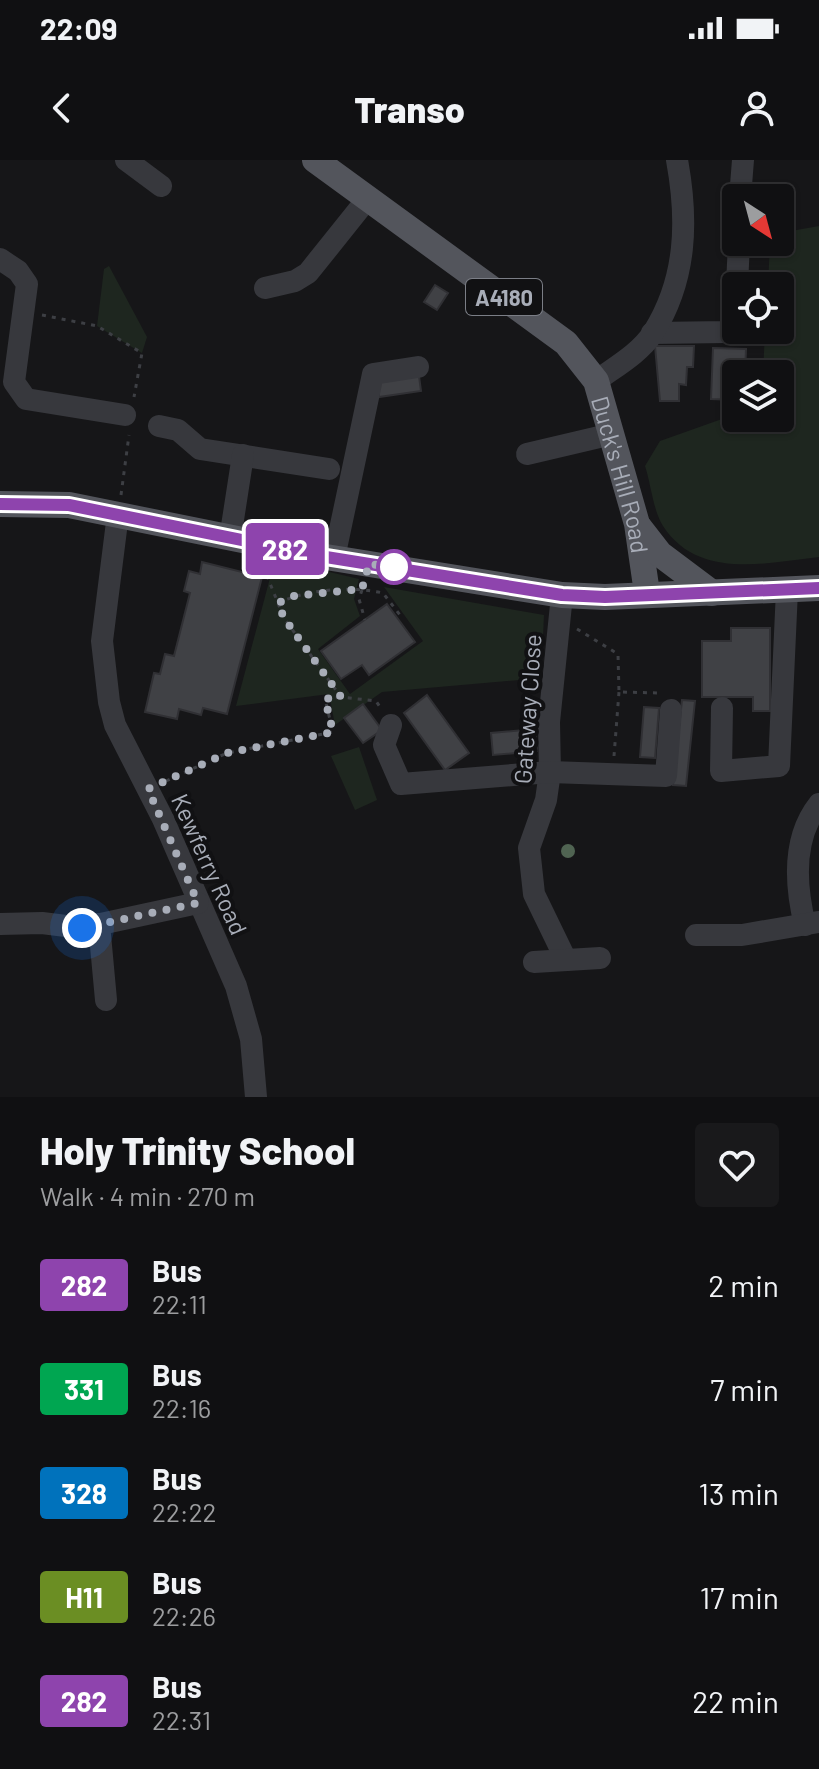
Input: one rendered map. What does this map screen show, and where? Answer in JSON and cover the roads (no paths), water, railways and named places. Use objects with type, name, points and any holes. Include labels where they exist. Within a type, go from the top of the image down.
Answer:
[{"type":"main road","name":"Duck's Hill Road","points":[[315,160],[566,343],[596,381],[637,524],[647,593]]},
{"type":"main road","points":[[0,504],[69,505],[561,607],[647,593],[819,588]]},
{"type":"main road","points":[[637,524],[660,554],[712,593]]},
{"type":"street","points":[[126,160],[161,186]]},
{"type":"street","points":[[596,381],[652,333],[677,281],[685,240],[684,201],[677,160]]},
{"type":"street","points":[[741,184],[743,160]]},
{"type":"street","points":[[265,288],[295,281],[308,273],[368,198]]},
{"type":"street","points":[[0,259],[18,271],[27,284],[14,382],[9,389],[26,399],[128,416]]},
{"type":"street","points":[[652,333],[722,332]]},
{"type":"street","points":[[334,558],[373,374],[418,367]]},
{"type":"street","points":[[159,426],[178,430],[200,449],[329,469]]},
{"type":"street","points":[[527,454],[612,434]]},
{"type":"street","points":[[230,539],[243,455]]},
{"type":"street","name":"Kewferry Road","points":[[118,514],[106,596],[104,656],[115,725],[148,789],[246,1017],[256,1097]]},
{"type":"street","points":[[722,708],[721,771],[779,766],[787,590]]},
{"type":"street","name":"Gateway Close","points":[[561,607],[549,722],[550,772],[546,800],[529,848],[529,869],[534,894],[566,960]]},
{"type":"street","points":[[391,725],[384,745],[401,784],[550,772],[666,776],[668,702]]},
{"type":"street","points":[[696,935],[742,935],[812,924],[798,849],[803,828],[819,804]]},
{"type":"street","points":[[0,924],[42,923],[82,928],[198,903]]},
{"type":"street","points":[[99,924],[106,1000]]},
{"type":"street","points":[[534,962],[600,958]]}]
